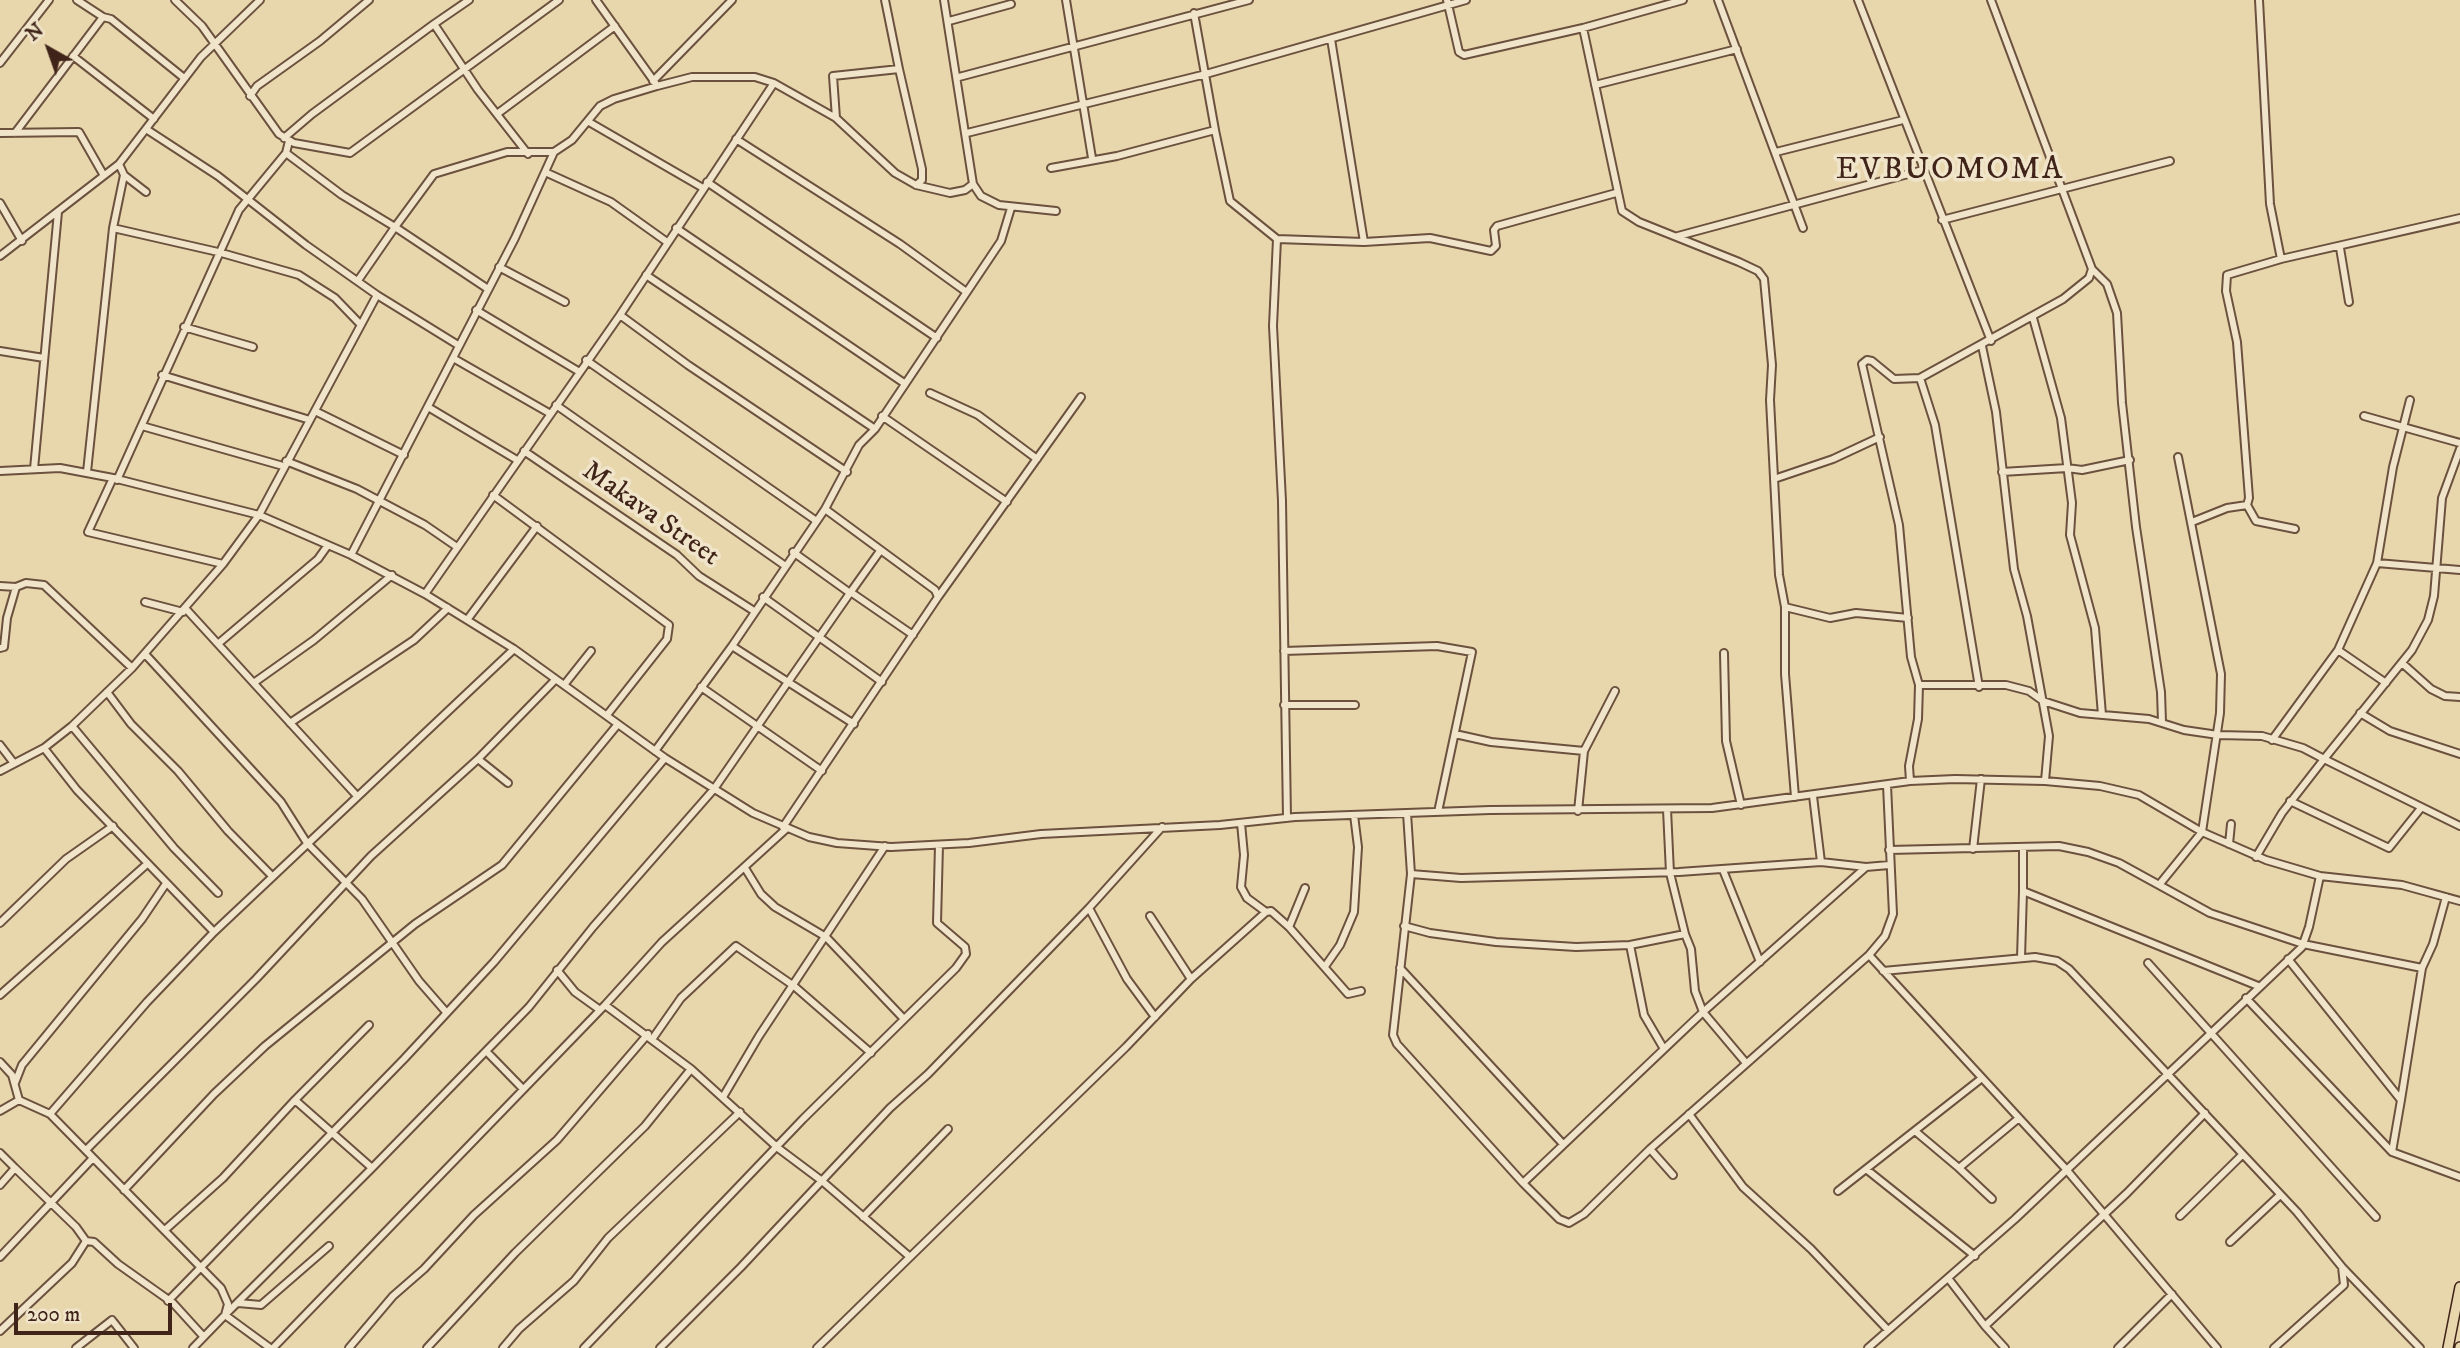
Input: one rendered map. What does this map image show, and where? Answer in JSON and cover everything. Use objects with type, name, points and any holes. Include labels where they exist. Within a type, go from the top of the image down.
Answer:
[{"type":"highway","points":[[2448,1348],[2460,1287]]},
{"type":"street","points":[[0,63],[49,0]]},
{"type":"street","points":[[77,0],[103,17],[111,19],[184,78]]},
{"type":"street","points":[[175,0],[194,15],[272,127],[287,140],[350,153],[559,0]]},
{"type":"street","points":[[0,256],[119,164],[214,43],[260,0]]},
{"type":"street","points":[[250,96],[257,86],[320,41],[369,0]]},
{"type":"street","points":[[223,564],[88,532],[142,426],[218,251],[239,210],[286,153],[287,140],[312,114],[469,0]]},
{"type":"street","points":[[596,0],[655,83]]},
{"type":"street","points":[[655,83],[732,0]]},
{"type":"street","points":[[885,0],[922,169],[922,180],[916,186]]},
{"type":"street","points":[[944,0],[959,77],[973,184],[981,196],[1011,208],[1056,211]]},
{"type":"street","points":[[1066,0],[1076,48],[1092,159]]},
{"type":"street","points":[[959,77],[1249,0]]},
{"type":"street","points":[[967,133],[1206,74],[1466,0]]},
{"type":"street","points":[[1448,3],[1459,52],[1464,55],[1583,28],[1683,0]]},
{"type":"street","points":[[1718,0],[1803,228]]},
{"type":"street","points":[[1858,0],[1991,341]]},
{"type":"street","points":[[1991,0],[2092,269],[2107,284],[2118,313],[2121,391],[2136,527],[2161,692],[2162,722]]},
{"type":"street","points":[[2259,0],[2270,204],[2281,259]]},
{"type":"street","points":[[949,21],[1011,4]]},
{"type":"street","points":[[1194,13],[1230,201],[1277,239],[1364,242],[1430,238],[1490,251],[1496,246],[1494,230],[1497,226],[1616,193]]},
{"type":"street","points":[[15,133],[103,17]]},
{"type":"street","points":[[434,24],[465,71],[528,154]]},
{"type":"street","points":[[497,114],[615,26]]},
{"type":"street","points":[[1583,28],[1616,193],[1625,215],[1754,269],[1764,279],[1772,365],[1770,400],[1779,575],[1785,607],[1785,674],[1796,797]]},
{"type":"street","points":[[1331,39],[1364,242]]},
{"type":"street","points":[[1595,85],[1737,49]]},
{"type":"street","points":[[74,55],[153,119]]},
{"type":"street","points":[[836,118],[833,76],[899,69]]},
{"type":"street","points":[[351,555],[488,289],[554,152],[572,141],[600,106],[655,83],[692,77],[755,77],[774,83],[836,118],[895,173],[916,186],[950,193],[965,190],[973,184]]},
{"type":"street","points":[[425,594],[620,315],[774,83]]},
{"type":"street","points":[[1776,152],[1903,120]]},
{"type":"street","points":[[589,122],[705,185],[937,338]]},
{"type":"street","points":[[146,129],[248,198],[306,245],[359,279],[377,295],[458,345]]},
{"type":"street","points":[[1051,169],[1117,156],[1215,130]]},
{"type":"street","points":[[0,133],[79,132],[103,174]]},
{"type":"street","points":[[736,139],[900,244],[965,291]]},
{"type":"street","points":[[359,279],[434,174],[507,152],[554,152]]},
{"type":"street","points":[[286,153],[342,195],[488,289]]},
{"type":"street","points":[[1942,220],[2170,161]]},
{"type":"street","points":[[119,164],[124,175],[146,192]]},
{"type":"street","points":[[1678,236],[1923,170]]},
{"type":"street","points":[[545,172],[611,202],[667,242]]},
{"type":"street","points":[[87,472],[113,228],[124,175]]},
{"type":"street","points":[[0,203],[22,241]]},
{"type":"street","points":[[654,751],[732,646],[793,552],[825,509],[859,445],[875,429],[1001,241],[1011,208]]},
{"type":"street","points":[[34,469],[44,392],[44,358],[58,212]]},
{"type":"street","points":[[2295,529],[2256,521],[2247,505],[2249,480],[2237,342],[2226,280],[2232,272],[2281,259],[2340,248],[2460,218]]},
{"type":"street","points":[[113,228],[218,251],[299,275],[335,298],[361,325]]},
{"type":"street","points":[[676,228],[904,383]]},
{"type":"street","points":[[1277,239],[1273,326],[1282,501],[1287,818]]},
{"type":"street","points":[[2340,248],[2348,302]]},
{"type":"street","points":[[499,267],[565,302]]},
{"type":"street","points":[[1910,782],[1909,766],[1918,719],[1919,685],[1913,670],[1899,525],[1862,364],[1870,359],[1894,379],[1920,378],[2033,318],[2082,284],[2092,269]]},
{"type":"street","points":[[646,275],[875,429]]},
{"type":"street","points":[[0,771],[44,748],[72,726],[145,654],[223,564],[259,516],[377,295]]},
{"type":"street","points":[[476,310],[578,372]]},
{"type":"street","points":[[620,315],[688,365],[847,472]]},
{"type":"street","points":[[2033,318],[2061,418],[2072,503],[2070,535],[2095,628],[2102,715]]},
{"type":"street","points":[[184,327],[253,347]]},
{"type":"street","points":[[1982,346],[1996,412],[2014,569],[2027,616],[2049,736],[2045,781]]},
{"type":"street","points":[[0,351],[44,358]]},
{"type":"street","points":[[453,358],[549,413]]},
{"type":"street","points":[[586,360],[815,520]]},
{"type":"street","points":[[162,375],[310,420]]},
{"type":"street","points":[[1920,378],[1934,425],[1979,687]]},
{"type":"street","points":[[930,393],[978,415],[1037,459]]},
{"type":"street","points":[[225,1315],[272,1348],[603,1007],[662,942],[745,868],[785,828],[938,597],[1081,397]]},
{"type":"street","points":[[2272,740],[2338,650],[2378,564],[2393,467],[2410,400]]},
{"type":"street","points":[[556,405],[785,565]]},
{"type":"street","points":[[428,407],[517,460]]},
{"type":"street","points":[[314,411],[404,455]]},
{"type":"street","points":[[882,416],[1007,502]]},
{"type":"street","points":[[2364,416],[2460,443]]},
{"type":"street","points":[[142,426],[285,464],[357,489],[425,524],[457,547]]},
{"type":"street","points":[[1774,479],[1823,463],[1880,438]]},
{"type":"street","points":[[2256,857],[2290,801],[2402,663],[2428,620],[2434,596],[2442,498],[2460,449]]},
{"type":"street","name":"Makava Street","points":[[524,451],[677,555],[699,576],[754,611]]},
{"type":"street","points":[[2160,885],[2202,832],[2218,735],[2221,674],[2178,457]]},
{"type":"street","points":[[2003,472],[2067,468],[2082,470],[2130,460]]},
{"type":"street","points":[[0,471],[34,469],[87,472],[259,516],[351,555],[425,594],[514,649],[654,751],[714,789],[785,828],[837,843],[939,845],[1041,834],[1354,815],[1667,809],[1741,805],[1910,782],[1981,779],[2045,781],[2100,786],[2139,795],[2202,832],[2256,857],[2320,876],[2402,886],[2460,901]]},
{"type":"street","points":[[493,495],[669,625],[667,639],[607,715]]},
{"type":"street","points":[[2192,522],[2211,513],[2247,505]]},
{"type":"street","points":[[825,509],[935,590],[938,597]]},
{"type":"street","points":[[467,620],[537,526]]},
{"type":"street","points":[[219,643],[318,559],[328,545]]},
{"type":"street","points":[[193,1348],[487,1052],[714,789],[880,551]]},
{"type":"street","points":[[793,552],[914,635]]},
{"type":"street","points":[[2378,564],[2460,570]]},
{"type":"street","points":[[255,682],[314,640],[392,575]]},
{"type":"street","points":[[0,586],[16,587],[26,583],[44,585],[132,667]]},
{"type":"street","points":[[0,648],[4,647],[7,618],[16,587]]},
{"type":"street","points":[[764,597],[882,682]]},
{"type":"street","points":[[145,602],[185,611],[219,643],[357,796]]},
{"type":"street","points":[[1785,607],[1830,618],[1856,613],[1909,618]]},
{"type":"street","points":[[290,723],[414,640],[447,608]]},
{"type":"street","points":[[732,646],[854,724]]},
{"type":"street","points":[[1284,651],[1437,646],[1470,650],[1471,670],[1438,812]]},
{"type":"street","points":[[50,1114],[147,1002],[214,932],[514,649]]},
{"type":"street","points":[[2338,650],[2385,683]]},
{"type":"street","points":[[564,685],[592,651]]},
{"type":"street","points":[[1724,653],[1726,741],[1741,805]]},
{"type":"street","points":[[145,654],[281,802],[307,843],[362,899],[446,1012]]},
{"type":"street","points":[[2402,663],[2431,689],[2445,696],[2460,697]]},
{"type":"street","points":[[86,1150],[346,885],[371,856],[478,759],[555,680]]},
{"type":"street","points":[[1919,685],[2019,687],[2043,701],[2080,713],[2162,722],[2184,730],[2218,735],[2262,736],[2303,748],[2460,826]]},
{"type":"street","points":[[701,687],[822,771]]},
{"type":"street","points":[[1578,811],[1584,751],[1615,691]]},
{"type":"street","points":[[107,692],[131,724],[178,771],[228,831],[272,876]]},
{"type":"street","points":[[1284,705],[1355,705]]},
{"type":"street","points":[[2360,713],[2390,731],[2460,754]]},
{"type":"street","points":[[124,1190],[214,1094],[265,1046],[393,942],[502,865],[618,724]]},
{"type":"street","points":[[72,726],[165,838],[218,893]]},
{"type":"street","points":[[1455,734],[1491,742],[1584,751]]},
{"type":"street","points":[[0,745],[13,762]]},
{"type":"street","points":[[44,748],[77,790],[165,885],[214,932]]},
{"type":"street","points":[[168,1301],[332,1135],[494,962],[665,758]]},
{"type":"street","points":[[478,759],[508,783]]},
{"type":"street","points":[[1973,849],[1981,779]]},
{"type":"street","points":[[1407,813],[1411,874],[1393,1035],[1397,1044],[1523,1184],[1559,1219],[1569,1223],[1584,1214],[1650,1149],[1869,955],[1891,925],[1887,785]]},
{"type":"street","points":[[1812,796],[1821,862]]},
{"type":"street","points":[[2290,801],[2389,848],[2421,808]]},
{"type":"street","points":[[1667,809],[1670,873],[1691,949],[1695,991],[1703,1012],[1746,1063]]},
{"type":"street","points":[[1326,965],[1340,945],[1354,912],[1358,847],[1354,815]]},
{"type":"street","points":[[1241,823],[1244,855],[1241,887],[1247,898],[1266,912]]},
{"type":"street","points":[[2229,844],[2231,824]]},
{"type":"street","points":[[0,923],[66,859],[113,826]]},
{"type":"street","points":[[660,1348],[890,1108],[928,1073],[1089,908],[1162,827]]},
{"type":"street","points":[[584,1348],[903,1018],[956,968],[966,954],[965,947],[937,923],[939,845]]},
{"type":"street","points":[[723,1097],[759,1036],[885,846]]},
{"type":"street","points":[[1888,850],[2059,846],[2088,852],[2119,863],[2210,913],[2303,944],[2422,968]]},
{"type":"street","points":[[2021,958],[2022,847]]},
{"type":"street","points":[[1411,874],[1461,877],[1670,873],[1821,862],[1866,867],[1889,865]]},
{"type":"street","points":[[0,995],[147,864]]},
{"type":"street","points":[[1523,1184],[1703,1012],[1866,867]]},
{"type":"street","points":[[745,868],[761,894],[775,907],[826,937],[903,1018]]},
{"type":"street","points":[[1723,870],[1760,962]]},
{"type":"street","points":[[1868,1348],[1975,1256],[2303,944],[2320,876]]},
{"type":"street","points":[[15,1083],[22,1065],[142,919],[165,885]]},
{"type":"street","points":[[1289,927],[1305,888]]},
{"type":"street","points":[[2023,891],[2258,986]]},
{"type":"street","points":[[2392,1152],[2422,968],[2433,944],[2446,897]]},
{"type":"street","points":[[1089,908],[1127,979],[1155,1017]]},
{"type":"street","points":[[817,1348],[1191,979],[1266,912],[1271,911],[1289,927],[1326,965],[1349,994],[1361,991]]},
{"type":"street","points":[[1150,916],[1191,979]]},
{"type":"street","points":[[1404,926],[1430,933],[1496,942],[1576,947],[1630,945],[1685,934]]},
{"type":"street","points":[[1630,945],[1644,1015],[1664,1049]]},
{"type":"street","points":[[349,1348],[393,1296],[424,1269],[474,1215],[557,1140],[681,998],[732,947],[741,947],[794,986],[871,1053]]},
{"type":"street","points":[[1869,955],[2065,1168],[2217,1348]]},
{"type":"street","points":[[1884,971],[2021,958],[2057,961],[2070,969],[2280,1195],[2342,1267],[2420,1348]]},
{"type":"street","points":[[2288,959],[2400,1100]]},
{"type":"street","points":[[2148,963],[2376,1217]]},
{"type":"street","points":[[1399,968],[1563,1144]]},
{"type":"street","points":[[557,971],[575,992],[650,1036],[691,1069],[778,1148],[822,1181],[909,1257]]},
{"type":"street","points":[[2246,998],[2299,1058],[2392,1152],[2460,1177]]},
{"type":"street","points":[[166,1229],[223,1178],[369,1025]]},
{"type":"street","points":[[487,1052],[523,1089]]},
{"type":"street","points":[[0,1062],[15,1083],[19,1100]]},
{"type":"street","points":[[427,1348],[515,1253],[645,1126],[691,1069]]},
{"type":"street","points":[[1838,1191],[1982,1078]]},
{"type":"street","points":[[19,1100],[50,1114],[202,1266],[221,1288],[228,1304],[225,1315]]},
{"type":"street","points":[[0,1111],[19,1100]]},
{"type":"street","points":[[295,1100],[372,1168]]},
{"type":"street","points":[[503,1348],[519,1329],[574,1281],[608,1238],[740,1112]]},
{"type":"street","points":[[1985,1326],[2103,1215],[2205,1113]]},
{"type":"street","points":[[1689,1114],[1743,1187],[1811,1249],[1887,1329]]},
{"type":"street","points":[[1959,1168],[2019,1118]]},
{"type":"street","points":[[863,1217],[948,1129]]},
{"type":"street","points":[[1915,1131],[1992,1199]]},
{"type":"street","points":[[1650,1149],[1673,1175]]},
{"type":"street","points":[[0,1153],[86,1241],[94,1242],[168,1301],[203,1336]]},
{"type":"street","points":[[2180,1216],[2242,1155]]},
{"type":"street","points":[[0,1257],[92,1158]]},
{"type":"street","points":[[0,1185],[16,1168]]},
{"type":"street","points":[[1866,1169],[1975,1256]]},
{"type":"street","points":[[2230,1242],[2280,1195]]},
{"type":"street","points":[[0,1331],[72,1264],[86,1241]]},
{"type":"street","points":[[238,1303],[261,1305],[328,1246]]},
{"type":"street","points":[[2342,1267],[2344,1285]]},
{"type":"street","points":[[1948,1278],[2005,1348]]},
{"type":"street","points":[[2274,1348],[2344,1285],[2360,1286]]},
{"type":"street","points":[[2118,1348],[2172,1294]]},
{"type":"street","points":[[76,1348],[112,1320],[134,1348]]},
{"type":"district","name":"EVBUOMOMA","points":[[1950,171]]}]
